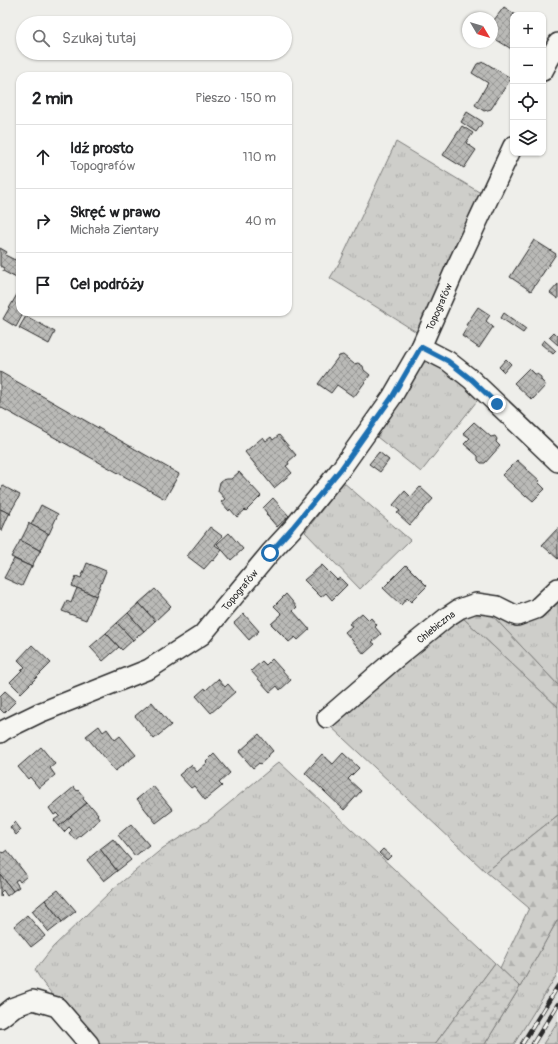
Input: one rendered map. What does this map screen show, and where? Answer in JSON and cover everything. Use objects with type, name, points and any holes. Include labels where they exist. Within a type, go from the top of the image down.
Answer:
[{"type":"street","points":[[546,65],[558,43]]},
{"type":"street","name":"Topografów","points":[[0,733],[39,713],[149,669],[202,635],[341,469],[392,397],[421,347],[510,152]]},
{"type":"street","points":[[421,347],[448,361],[472,380],[558,462]]},
{"type":"street","name":"Chlebiczna","points":[[327,718],[395,659],[459,609],[476,603],[496,606],[517,616],[536,609],[558,588]]},
{"type":"street","points":[[0,1018],[14,1007],[33,1000],[57,1007],[89,1044]]},
{"type":"shaded area","points":[[558,973],[558,1021],[543,1044],[514,1044]]},
{"type":"green space","points":[[396,142],[484,195],[418,333],[330,278],[341,260]]},
{"type":"green space","points":[[422,362],[436,362],[480,397],[421,472],[377,437]]},
{"type":"green space","points":[[343,482],[410,540],[360,589],[305,532]]},
{"type":"green space","points":[[558,594],[558,685],[487,610],[518,621]]},
{"type":"green space","points":[[487,610],[558,685],[558,707],[461,616]]},
{"type":"green space","points":[[461,616],[558,707],[558,815],[486,872],[327,723]]},
{"type":"green space","points":[[279,762],[495,963],[435,1044],[93,1044],[43,983],[35,970],[53,947],[112,890],[163,848],[209,820]]},
{"type":"green space","points":[[558,815],[558,919],[520,987],[500,968],[529,908],[486,872]]},
{"type":"green space","points":[[558,919],[558,973],[514,1044],[485,1044],[520,987]]},
{"type":"green space","points":[[495,963],[520,987],[485,1044],[435,1044]]},
{"type":"green space","points":[[558,1021],[558,1044],[543,1044]]},
{"type":"building","points":[[504,7],[512,12],[510,12],[510,48],[498,41],[498,15]]},
{"type":"building","points":[[484,62],[509,77],[510,80],[491,109],[484,111],[475,105],[488,83],[472,73],[477,64]]},
{"type":"building","points":[[467,112],[483,122],[476,132],[461,122]]},
{"type":"building","points":[[462,126],[473,133],[466,143],[476,150],[464,168],[443,155]]},
{"type":"building","points":[[534,240],[556,254],[531,291],[510,277]]},
{"type":"building","points":[[0,248],[7,252],[5,255],[15,260],[16,258],[16,278],[3,271],[4,268],[0,266]]},
{"type":"building","points":[[558,284],[558,299],[550,293]]},
{"type":"building","points":[[16,296],[16,316],[22,316],[16,327],[3,319]]},
{"type":"building","points":[[478,307],[490,315],[486,321],[493,327],[479,348],[462,336],[468,326],[466,325]]},
{"type":"building","points":[[504,313],[526,329],[523,333],[501,318]]},
{"type":"building","points":[[26,316],[55,332],[49,344],[19,328]]},
{"type":"building","points":[[554,332],[558,336],[558,345],[549,337]]},
{"type":"building","points":[[544,340],[556,351],[553,354],[541,344]]},
{"type":"building","points":[[343,355],[354,364],[358,363],[363,366],[364,370],[370,375],[354,397],[337,385],[331,393],[318,384],[339,356]]},
{"type":"building","points":[[506,359],[511,364],[504,372],[499,367]]},
{"type":"building","points":[[529,368],[541,377],[541,380],[546,385],[532,400],[514,383]]},
{"type":"building","points":[[0,372],[179,474],[165,499],[0,407]]},
{"type":"building","points":[[474,422],[491,437],[495,436],[497,439],[496,442],[500,446],[485,463],[481,463],[478,460],[478,456],[464,444],[470,438],[463,433]]},
{"type":"building","points":[[279,435],[296,455],[288,462],[289,464],[286,466],[292,473],[274,488],[245,452],[263,437],[266,441],[271,437],[273,440]]},
{"type":"building","points":[[379,452],[389,460],[380,472],[369,464]]},
{"type":"building","points":[[517,460],[540,481],[538,482],[545,489],[533,501],[526,495],[525,496],[502,475]]},
{"type":"building","points":[[239,472],[261,496],[246,511],[245,510],[237,517],[221,502],[225,499],[218,491],[220,482],[231,479]]},
{"type":"building","points":[[3,486],[20,495],[10,513],[11,514],[0,509],[0,491]]},
{"type":"building","points":[[420,487],[433,499],[410,525],[397,513],[400,511],[393,505],[405,491],[411,497]]},
{"type":"building","points":[[273,498],[289,516],[277,527],[263,508]]},
{"type":"building","points":[[41,505],[58,514],[49,534],[31,525]]},
{"type":"building","points":[[0,509],[11,514],[9,514],[2,531],[0,530]]},
{"type":"building","points":[[28,523],[49,534],[40,550],[41,551],[20,540],[29,524]]},
{"type":"building","points":[[210,527],[222,536],[215,545],[222,550],[204,569],[187,556]]},
{"type":"building","points":[[558,528],[558,559],[542,545]]},
{"type":"building","points":[[229,533],[243,549],[231,560],[217,544]]},
{"type":"building","points":[[20,540],[41,551],[32,567],[11,557]]},
{"type":"building","points":[[14,559],[32,567],[22,586],[4,578]]},
{"type":"building","points":[[87,563],[106,571],[96,596],[72,586],[76,576],[81,578]]},
{"type":"building","points":[[322,565],[337,580],[340,578],[347,585],[332,600],[326,593],[321,597],[304,580]]},
{"type":"building","points":[[406,565],[427,586],[411,602],[407,598],[401,605],[383,588]]},
{"type":"building","points":[[77,588],[96,596],[86,620],[62,611],[67,601],[71,603]]},
{"type":"building","points":[[155,589],[171,606],[155,621],[139,603]]},
{"type":"building","points":[[286,594],[297,607],[293,611],[310,629],[298,640],[295,637],[289,642],[271,624],[282,614],[274,606]]},
{"type":"building","points":[[139,603],[155,621],[144,631],[128,613]]},
{"type":"building","points":[[128,613],[144,631],[133,640],[117,623]]},
{"type":"building","points":[[362,613],[369,620],[371,618],[377,625],[375,627],[381,634],[372,642],[375,644],[364,654],[345,632],[352,626],[349,624]]},
{"type":"building","points":[[244,614],[259,631],[249,640],[234,623]]},
{"type":"building","points":[[117,623],[133,640],[122,650],[106,633]]},
{"type":"building","points":[[106,633],[119,647],[103,661],[90,647]]},
{"type":"building","points":[[32,645],[51,663],[21,693],[10,682],[25,667],[18,660]]},
{"type":"building","points":[[272,659],[291,680],[280,690],[277,686],[270,692],[251,671],[262,661],[266,665]]},
{"type":"building","points":[[218,679],[225,687],[228,684],[235,692],[211,713],[196,696],[205,688],[206,690]]},
{"type":"building","points":[[5,691],[16,701],[4,713],[0,709],[0,696]]},
{"type":"building","points":[[152,702],[171,725],[154,739],[135,716]]},
{"type":"building","points":[[99,726],[103,732],[107,729],[115,740],[120,736],[136,755],[115,771],[86,736]]},
{"type":"building","points":[[259,734],[273,751],[260,764],[259,763],[253,768],[239,752]]},
{"type":"building","points":[[41,747],[55,764],[50,768],[55,775],[39,788],[30,777],[28,779],[18,767]]},
{"type":"building","points":[[343,753],[359,768],[348,779],[361,791],[344,810],[305,773],[322,754],[333,764]]},
{"type":"building","points":[[214,754],[230,773],[219,783],[222,786],[205,800],[194,786],[191,788],[179,775],[191,765],[197,772]]},
{"type":"building","points":[[153,786],[173,810],[156,823],[137,799]]},
{"type":"building","points":[[74,787],[84,797],[83,799],[87,803],[59,826],[54,820],[60,816],[57,813],[54,815],[49,808]]},
{"type":"building","points":[[87,803],[98,814],[97,815],[100,819],[75,840],[69,833],[72,830],[69,827],[64,832],[59,826]]},
{"type":"building","points":[[15,822],[21,830],[16,835],[10,827]]},
{"type":"building","points":[[131,824],[149,845],[135,856],[118,835]]},
{"type":"building","points":[[113,839],[131,860],[117,871],[100,849]]},
{"type":"building","points":[[100,849],[117,871],[104,881],[87,860]]},
{"type":"building","points":[[383,849],[391,856],[387,860],[379,853]]},
{"type":"building","points":[[7,850],[27,876],[20,882],[18,879],[15,881],[19,887],[13,891],[0,874],[0,853]]},
{"type":"building","points":[[0,874],[13,891],[7,896],[3,890],[0,893]]},
{"type":"building","points":[[58,890],[76,911],[62,922],[45,900]]},
{"type":"building","points":[[45,900],[62,922],[49,932],[32,911]]},
{"type":"building","points":[[27,915],[45,936],[31,947],[14,926]]},
{"type":"railway","points":[[522,1044],[558,986]]},
{"type":"railway","points":[[533,1044],[558,1004]]},
{"type":"route","points":[[270,553],[341,469],[392,397],[421,347],[448,361],[472,380],[497,404]]}]
